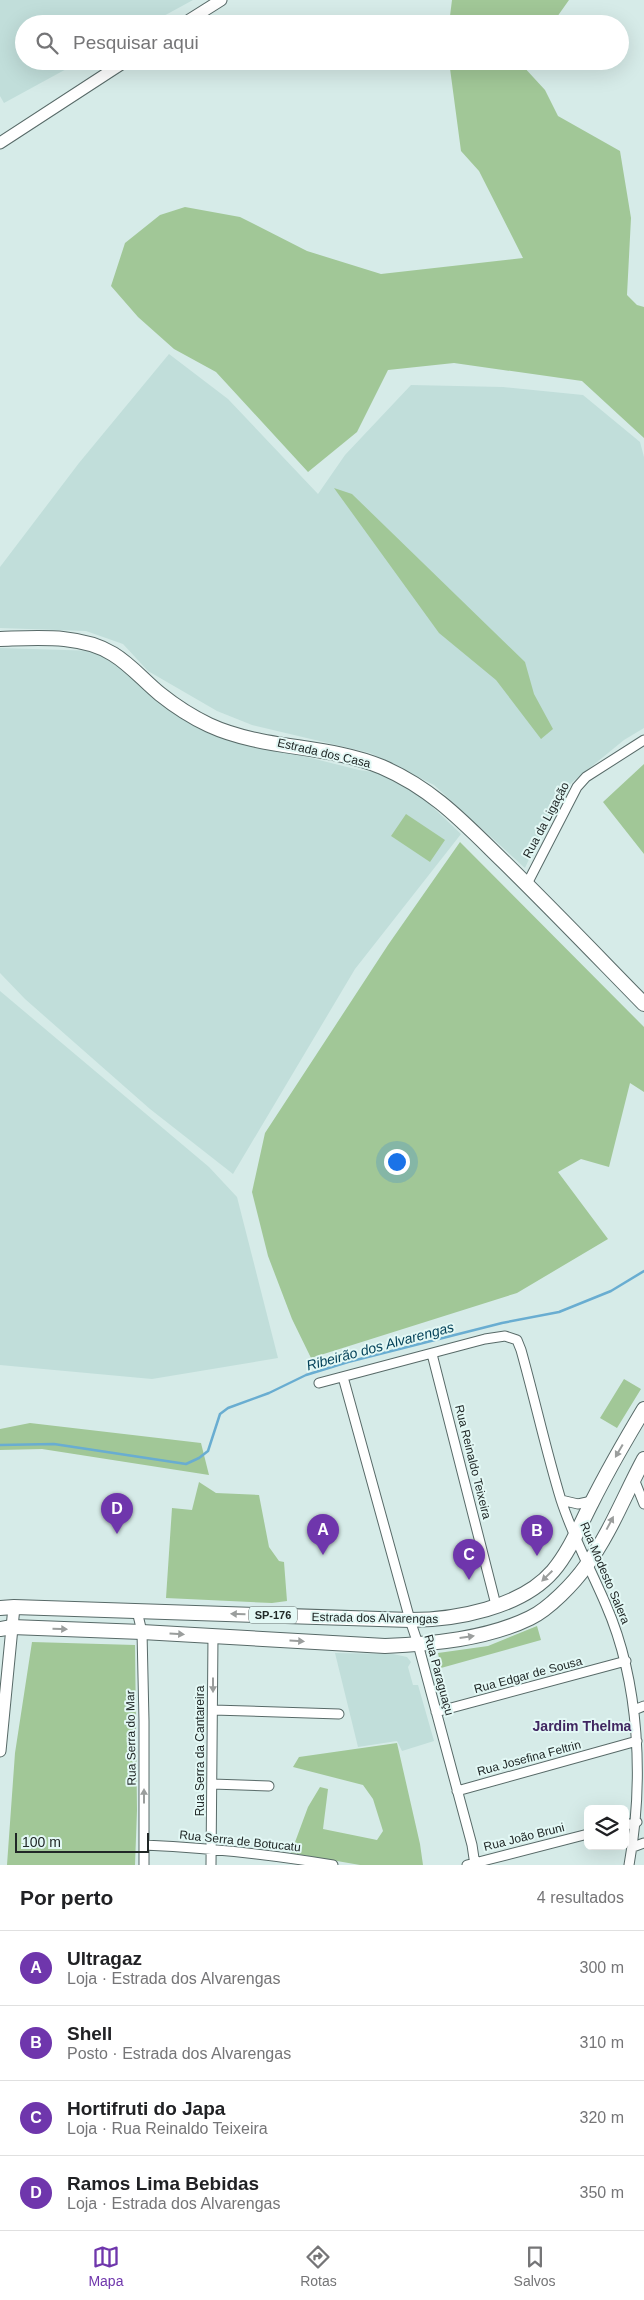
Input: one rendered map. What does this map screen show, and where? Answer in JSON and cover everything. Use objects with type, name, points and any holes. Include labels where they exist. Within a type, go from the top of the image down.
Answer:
[{"type":"main road","name":"Estrada dos Casa","points":[[0,638],[36,637],[100,647],[129,666],[161,695],[211,726],[248,737],[339,754],[380,766],[404,777],[432,794],[526,884],[644,1004]]},
{"type":"main road","name":"Estrada dos Alvarengas","points":[[7,1607],[410,1620],[439,1620],[479,1612],[530,1590],[553,1571],[644,1409]]},
{"type":"main road","name":"Estrada dos Alvarengas","points":[[6,1628],[142,1632],[352,1645],[418,1644],[482,1635],[532,1617],[569,1587],[587,1566],[644,1459]]},
{"type":"street","points":[[197,15],[221,0]]},
{"type":"street","points":[[0,143],[112,70]]},
{"type":"street","name":"Rua da Ligação","points":[[526,884],[577,787],[586,777],[644,740]]},
{"type":"street","name":"Rua Modesto Salera","points":[[432,1354],[498,1336],[506,1336],[517,1340],[521,1350],[561,1500],[574,1536],[606,1605],[626,1661],[634,1710],[641,1778],[637,1822],[629,1865]]},
{"type":"street","points":[[319,1383],[432,1354]]},
{"type":"street","name":"Rua Reinaldo Teixeira","points":[[432,1354],[496,1605]]},
{"type":"street","name":"Rua Paraguaçu","points":[[343,1377],[457,1791],[472,1864]]},
{"type":"street","points":[[634,1479],[644,1504]]},
{"type":"street","name":"Rua Modesto Salera","points":[[561,1500],[578,1504],[592,1501]]},
{"type":"street","points":[[0,1751],[7,1607]]},
{"type":"street","name":"Rua Serra do Mar","points":[[137,1611],[142,1632],[144,1865]]},
{"type":"street","name":"Rua Serra da Cantareira","points":[[211,1865],[213,1636]]},
{"type":"street","name":"Rua Edgar de Sousa","points":[[436,1712],[626,1661]]},
{"type":"street","points":[[634,1710],[644,1706]]},
{"type":"street","points":[[213,1710],[338,1714]]},
{"type":"street","name":"Rua Josefina Feltrin","points":[[457,1791],[637,1741]]},
{"type":"street","points":[[212,1784],[269,1786]]},
{"type":"street","points":[[629,1824],[637,1822]]},
{"type":"street","name":"Rua João Bruni","points":[[472,1864],[584,1835]]},
{"type":"street","points":[[633,1846],[644,1843]]},
{"type":"street","name":"Rua Serra de Botucatu","points":[[144,1845],[212,1848],[276,1855],[333,1865]]},
{"type":"street","points":[[276,1855],[276,1865]]},
{"type":"shaded area","points":[[0,0],[193,0],[166,15],[15,15],[15,70],[64,70],[4,103],[0,96]]},
{"type":"shaded area","points":[[169,354],[228,399],[318,494],[345,455],[411,385],[503,387],[583,395],[640,442],[644,457],[644,728],[624,740],[559,793],[525,868],[434,785],[370,753],[252,725],[217,711],[148,671],[123,644],[86,631],[0,628],[0,567],[79,463]]},
{"type":"shaded area","points":[[0,648],[98,651],[207,732],[359,770],[380,773],[420,795],[461,834],[355,969],[233,1174],[150,1109],[25,999],[0,973]]},
{"type":"shaded area","points":[[0,991],[209,1167],[237,1197],[278,1358],[152,1379],[0,1365]]},
{"type":"shaded area","points":[[335,1653],[393,1654],[407,1657],[411,1662],[408,1667],[413,1685],[418,1685],[434,1741],[402,1751],[397,1741],[358,1747]]},
{"type":"green space","points":[[452,0],[569,0],[558,15],[450,15]]},
{"type":"green space","points":[[450,70],[527,70],[545,90],[558,116],[620,151],[631,218],[627,295],[637,305],[644,307],[644,438],[582,381],[454,363],[388,370],[357,432],[308,472],[216,372],[174,349],[138,317],[111,286],[125,243],[160,215],[185,207],[240,217],[307,251],[381,274],[523,258],[479,171],[461,151]]},
{"type":"green space","points":[[334,488],[352,494],[525,662],[534,694],[553,729],[541,739],[496,680],[439,633]]},
{"type":"green space","points":[[644,764],[644,854],[603,802]]},
{"type":"green space","points":[[406,814],[445,840],[430,862],[391,836]]},
{"type":"green space","points":[[460,842],[644,1027],[644,1092],[630,1083],[609,1167],[581,1159],[558,1172],[608,1239],[517,1293],[311,1358],[292,1319],[268,1256],[252,1192],[265,1133],[388,945]]},
{"type":"green space","points":[[624,1379],[641,1389],[617,1428],[600,1418]]},
{"type":"green space","points":[[30,1423],[201,1443],[209,1475],[42,1449],[0,1450],[0,1429]]},
{"type":"green space","points":[[199,1482],[216,1493],[259,1495],[269,1547],[279,1561],[284,1562],[287,1601],[272,1603],[166,1598],[172,1508],[192,1510]]},
{"type":"green space","points":[[537,1626],[541,1640],[441,1668],[438,1653],[488,1646]]},
{"type":"green space","points":[[32,1642],[135,1645],[137,1810],[135,1865],[7,1865],[15,1753]]},
{"type":"green space","points":[[397,1743],[423,1865],[360,1865],[291,1853],[308,1807],[320,1787],[328,1789],[323,1829],[377,1840],[383,1831],[373,1799],[363,1785],[293,1767],[299,1757]]},
{"type":"waterway","name":"Ribeirão dos Alvarengas","points":[[0,1445],[54,1444],[186,1464],[208,1451],[220,1414],[228,1408],[269,1393],[306,1375],[348,1362],[502,1323],[559,1312],[611,1291],[644,1271]]},
{"type":"place","name":"Ramos Lima Bebidas","points":[[117,1534]]},
{"type":"place","name":"Ultragaz","points":[[323,1555]]},
{"type":"place","name":"Shell","points":[[537,1556]]},
{"type":"place","name":"Hortifruti do Japa","points":[[469,1580]]},
{"type":"district","name":"Jardim Thelma","points":[[582,1726]]}]
